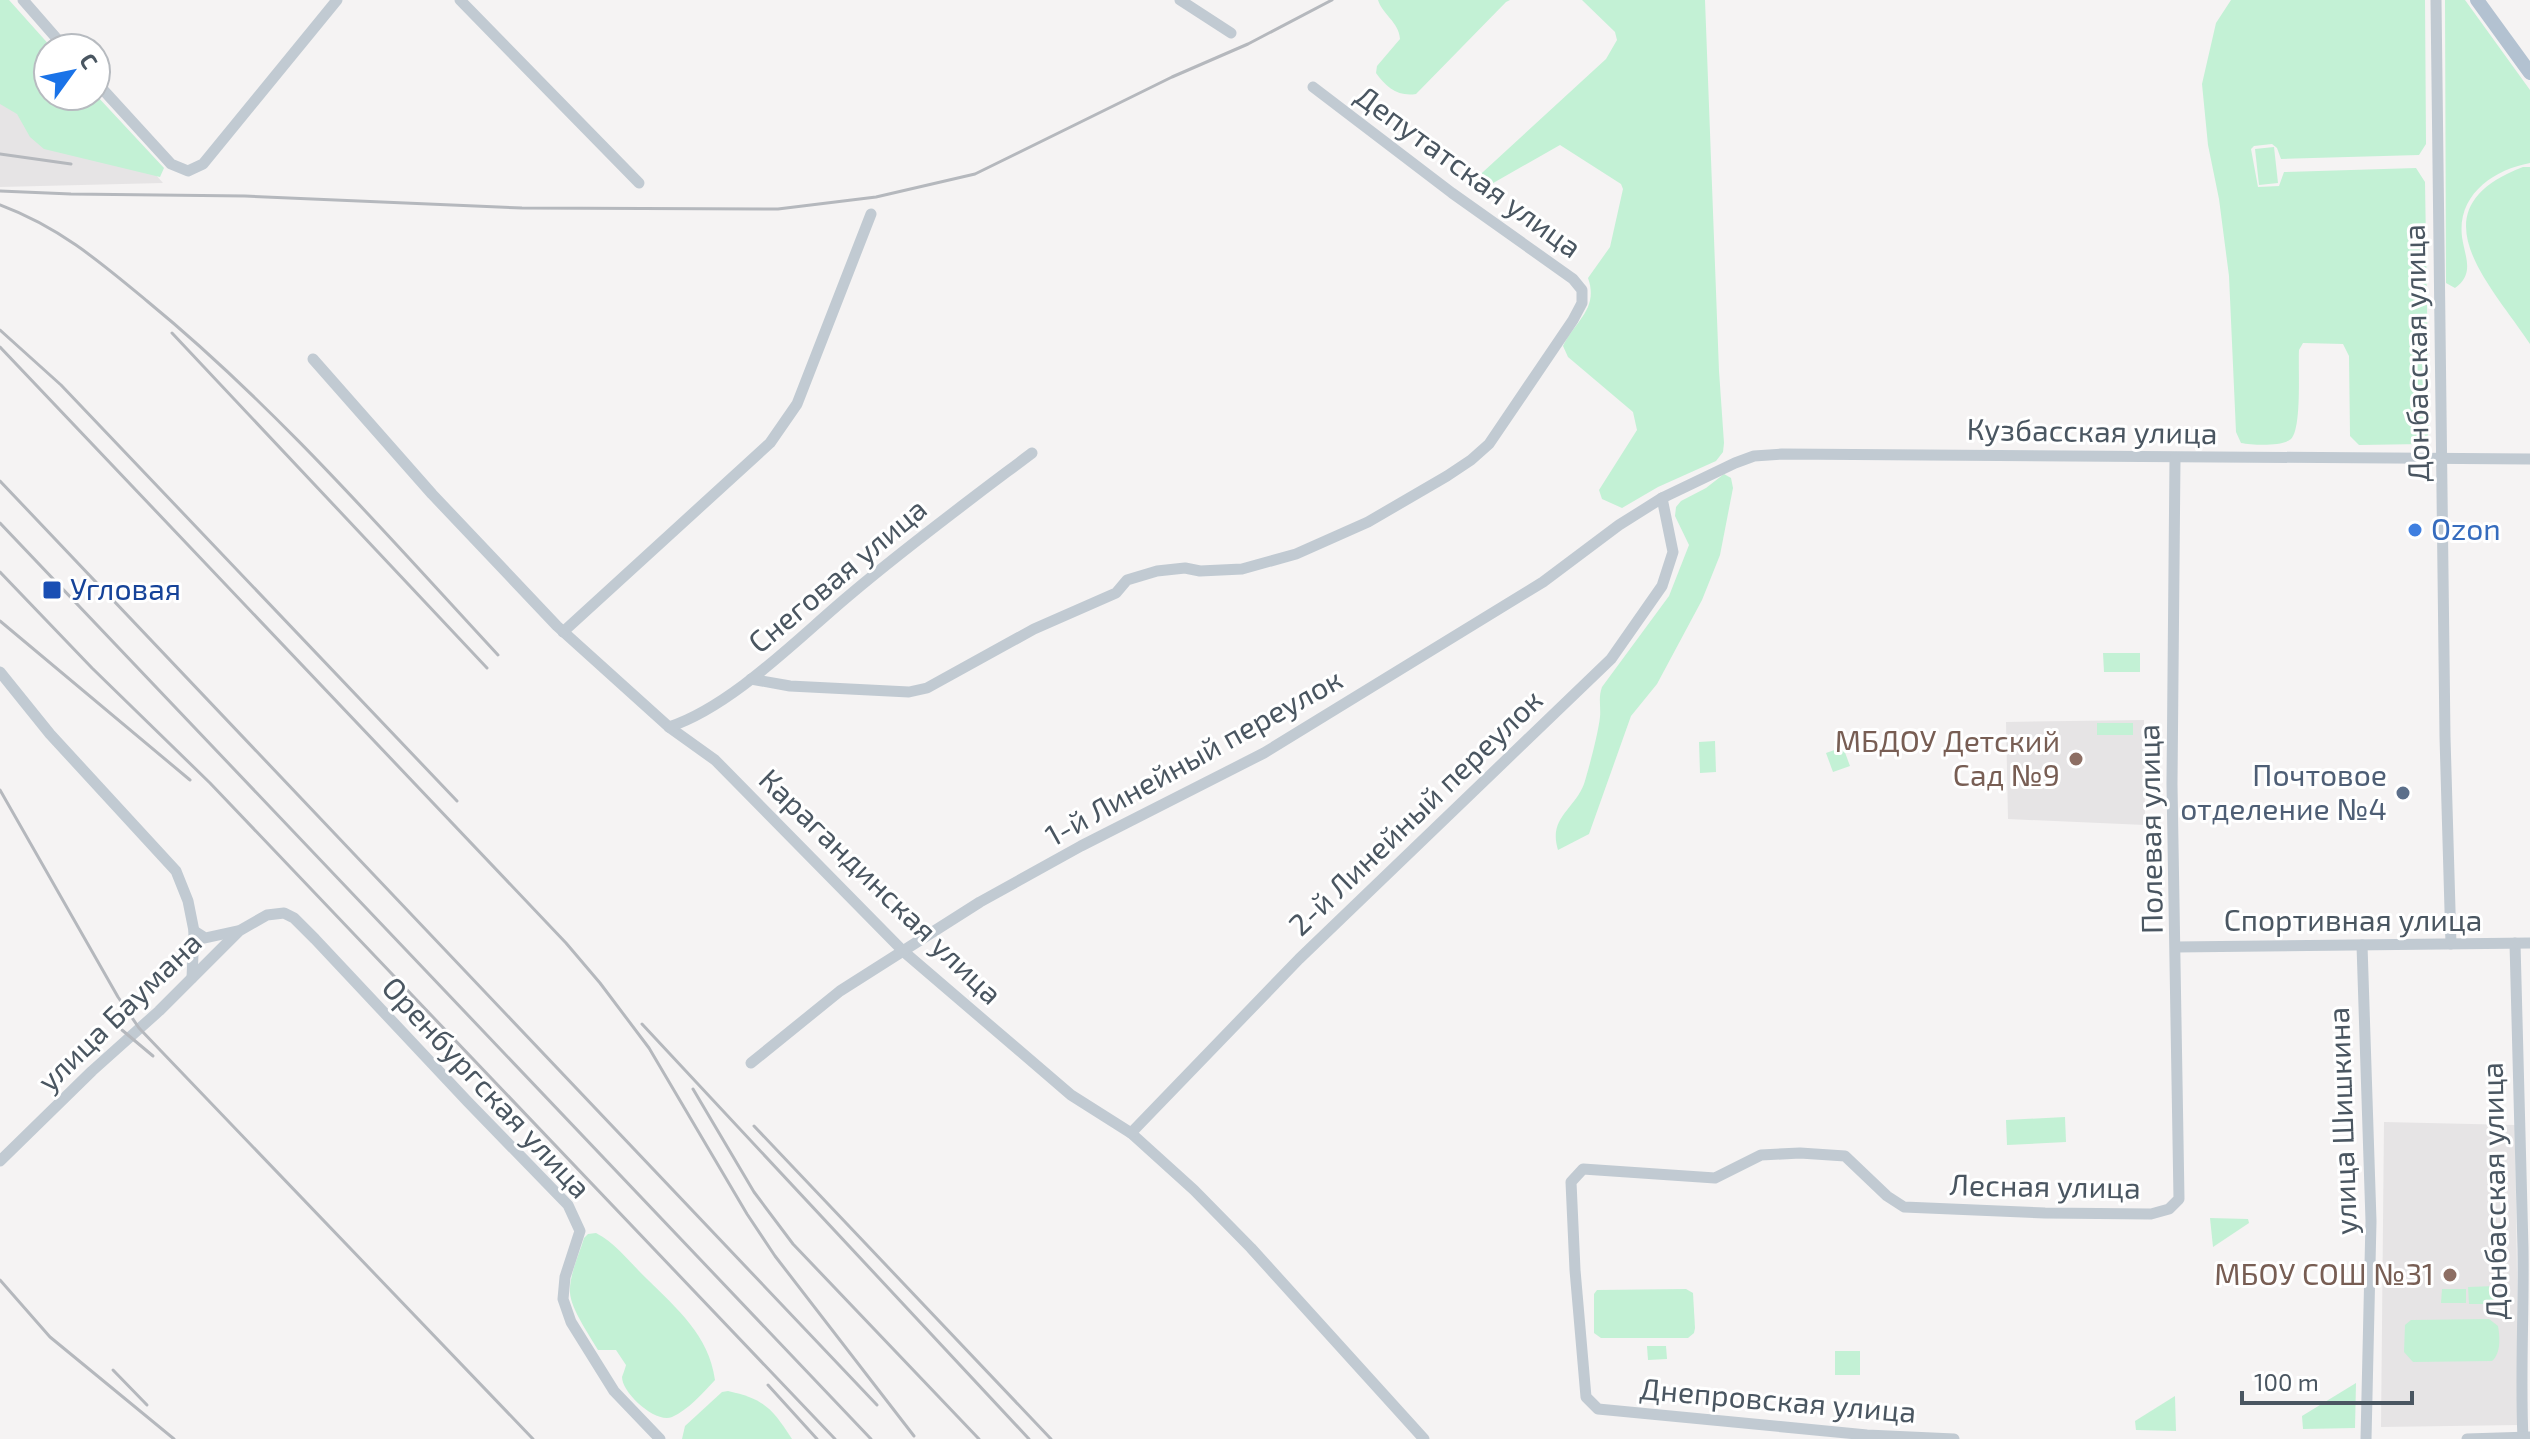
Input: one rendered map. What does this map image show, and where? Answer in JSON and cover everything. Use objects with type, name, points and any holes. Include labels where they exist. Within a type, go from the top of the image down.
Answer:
[{"type":"main road","points":[[2477,0],[2530,73]]},
{"type":"street","points":[[23,0],[51,32]]},
{"type":"street","points":[[112,99],[171,164],[188,171],[203,164],[337,0]]},
{"type":"street","points":[[460,0],[639,183]]},
{"type":"street","points":[[1180,0],[1231,33]]},
{"type":"street","name":"Донбасская улица","points":[[2436,0],[2445,737],[2451,944]]},
{"type":"street","name":"Депутатская улица","points":[[751,679],[790,686],[909,692],[927,688],[1034,629],[1116,593],[1127,580],[1157,571],[1185,568],[1200,571],[1242,569],[1296,554],[1325,542],[1368,522],[1471,460],[1489,444],[1582,303],[1582,290],[1573,279],[1452,193],[1313,87]]},
{"type":"street","points":[[563,632],[770,443],[797,404],[871,214]]},
{"type":"street","name":"Карагандинская улица","points":[[313,359],[432,494],[563,632],[669,727],[715,760],[903,951],[1071,1095],[1131,1133],[1194,1190],[1251,1248],[1424,1439]]},
{"type":"street","name":"Снеговая улица","points":[[669,727],[690,720],[751,679],[912,544],[1032,453]]},
{"type":"street","name":"Кузбасская улица","points":[[1662,498],[1754,456],[1782,454],[2530,459]]},
{"type":"street","name":"Полевая улица","points":[[2175,458],[2172,784],[2179,1199]]},
{"type":"street","name":"1-й Линейный переулок","points":[[751,1063],[815,1009],[980,902],[1277,745],[1543,582],[1619,525],[1662,498]]},
{"type":"street","name":"2-й Линейный переулок","points":[[1131,1133],[1299,959],[1611,659],[1662,586],[1673,552],[1662,498]]},
{"type":"street","points":[[0,672],[50,734],[176,871],[188,901],[194,931],[192,978]]},
{"type":"street","name":"Оренбургская улица","points":[[239,931],[267,915],[284,913],[294,918],[568,1205],[580,1231],[565,1277],[563,1299],[571,1322],[614,1391],[660,1439]]},
{"type":"street","points":[[194,931],[205,938],[239,931]]},
{"type":"street","name":"улица Баумана","points":[[0,1161],[239,931]]},
{"type":"street","name":"Донбасская улица","points":[[2515,943],[2523,1255],[2520,1346],[2526,1438]]},
{"type":"street","name":"Спортивная улица","points":[[2176,947],[2530,943]]},
{"type":"street","name":"улица Шишкина","points":[[2362,945],[2371,1221],[2366,1439]]},
{"type":"street","name":"Лесная улица","points":[[1598,1409],[1586,1397],[1575,1270],[1571,1182],[1583,1169],[1715,1178],[1761,1155],[1800,1153],[1845,1156],[1884,1193],[1904,1207],[2151,1214],[2169,1209],[2179,1199]]},
{"type":"street","name":"Днепровская улица","points":[[1598,1409],[1867,1435],[1954,1439]]},
{"type":"street","points":[[2467,1439],[2526,1438]]},
{"type":"shaded area","points":[[0,0],[32,64],[32,112],[100,112],[163,183],[0,187]]},
{"type":"shaded area","name":"МБДОУ Детский Сад №9","points":[[2144,720],[2145,825],[2008,819],[2006,722]]},
{"type":"shaded area","name":"МБОУ СОШ №31","points":[[2384,1122],[2515,1125],[2519,1425],[2381,1427]]},
{"type":"green space","points":[[0,0],[9,0],[38,32],[32,32],[32,112],[112,112],[164,168],[160,177],[44,149],[30,137],[17,114],[0,104]]},
{"type":"green space","points":[[1378,0],[1510,0],[1416,94],[1410,95],[1393,90],[1376,73],[1377,66],[1400,39],[1397,28]]},
{"type":"green space","points":[[1582,0],[1705,0],[1723,452],[1716,461],[1658,487],[1622,508],[1602,499],[1599,490],[1637,430],[1633,412],[1568,357],[1563,346],[1588,307],[1591,289],[1588,278],[1610,247],[1623,189],[1621,184],[1560,145],[1481,190],[1472,187],[1471,183],[1606,59],[1617,40],[1615,32]]},
{"type":"green space","points":[[2231,0],[2425,0],[2426,144],[2419,155],[2281,159],[2272,144],[2251,149],[2258,187],[2279,186],[2284,172],[2416,168],[2425,182],[2429,433],[2423,444],[2359,445],[2350,436],[2349,356],[2343,344],[2303,343],[2299,350],[2297,423],[2291,439],[2274,444],[2246,444],[2241,443],[2236,432],[2229,276],[2208,145],[2202,84],[2216,23]]},
{"type":"green space","points":[[2445,0],[2465,0],[2530,90],[2530,163],[2491,178],[2472,197],[2462,222],[2467,271],[2455,288],[2446,283]]},
{"type":"green space","points":[[2274,147],[2278,183],[2259,185],[2255,149]]},
{"type":"green space","points":[[2523,167],[2530,167],[2530,344],[2481,272],[2470,248],[2466,225],[2472,204],[2490,184]]},
{"type":"green space","points":[[1724,474],[1731,478],[1733,488],[1720,555],[1702,600],[1657,684],[1631,716],[1589,834],[1558,850],[1556,830],[1559,822],[1584,784],[1599,724],[1602,687],[1669,596],[1689,545],[1675,516],[1676,507]]},
{"type":"green space","points":[[2103,653],[2140,653],[2140,672],[2104,672]]},
{"type":"green space","points":[[2097,723],[2133,723],[2133,735],[2097,735]]},
{"type":"green space","points":[[1715,741],[1716,772],[1700,773],[1699,742]]},
{"type":"green space","points":[[1843,747],[1850,766],[1833,772],[1826,753]]},
{"type":"green space","points":[[2065,1117],[2066,1142],[2007,1145],[2006,1120]]},
{"type":"green space","points":[[2210,1218],[2248,1219],[2249,1223],[2213,1247]]},
{"type":"green space","points":[[596,1233],[617,1248],[680,1312],[706,1349],[715,1380],[689,1406],[672,1417],[657,1416],[634,1399],[623,1384],[626,1365],[616,1350],[598,1350],[574,1307],[570,1286],[575,1265],[584,1238]]},
{"type":"green space","points":[[2495,1286],[2495,1304],[2469,1304],[2468,1287]]},
{"type":"green space","points":[[1686,1289],[1693,1293],[1695,1328],[1688,1338],[1601,1338],[1594,1333],[1594,1294],[1597,1290]]},
{"type":"green space","points":[[2442,1289],[2466,1289],[2466,1303],[2441,1303]]},
{"type":"green space","points":[[2489,1319],[2498,1326],[2499,1335],[2498,1350],[2492,1361],[2413,1362],[2404,1352],[2405,1325],[2411,1320]]},
{"type":"green space","points":[[1647,1346],[1666,1346],[1667,1359],[1648,1360]]},
{"type":"green space","points":[[1835,1351],[1860,1351],[1860,1375],[1835,1375]]},
{"type":"green space","points":[[2356,1383],[2355,1428],[2303,1429],[2302,1416]]},
{"type":"green space","points":[[728,1391],[766,1406],[792,1439],[682,1439],[685,1426],[722,1392]]},
{"type":"green space","points":[[2175,1396],[2176,1431],[2136,1430],[2135,1421]]},
{"type":"railway","points":[[0,191],[245,196],[522,208],[778,209],[876,197],[975,174],[1172,77],[1248,44],[1332,0]]},
{"type":"railway","points":[[0,154],[71,164]]},
{"type":"railway","points":[[0,205],[78,246],[194,341],[285,427],[498,655]]},
{"type":"railway","points":[[0,330],[61,385],[457,801]]},
{"type":"railway","points":[[172,333],[487,668]]},
{"type":"railway","points":[[0,347],[566,943],[600,983],[649,1048],[775,1256],[914,1436]]},
{"type":"railway","points":[[0,481],[877,1405]]},
{"type":"railway","points":[[0,523],[871,1439]]},
{"type":"railway","points":[[0,572],[92,668],[210,783],[835,1439]]},
{"type":"railway","points":[[0,621],[190,780]]},
{"type":"railway","points":[[0,790],[118,997],[139,1028],[533,1439]]},
{"type":"railway","points":[[642,1024],[1029,1439]]},
{"type":"railway","points":[[122,1030],[153,1056]]},
{"type":"railway","points":[[693,1089],[754,1192],[793,1244],[979,1439]]},
{"type":"railway","points":[[754,1126],[1051,1439]]},
{"type":"railway","points":[[0,1280],[50,1337],[174,1439]]},
{"type":"railway","points":[[113,1370],[147,1405]]},
{"type":"railway","points":[[768,1385],[817,1439]]},
{"type":"place","name":"Ozon","points":[[2415,530]]},
{"type":"place","name":"Угловая","points":[[52,590]]},
{"type":"place","name":"МБДОУ Детский Сад №9","points":[[2076,759]]},
{"type":"place","name":"Почтовое отделение №4","points":[[2403,793]]},
{"type":"place","name":"МБОУ СОШ №31","points":[[2450,1275]]}]
